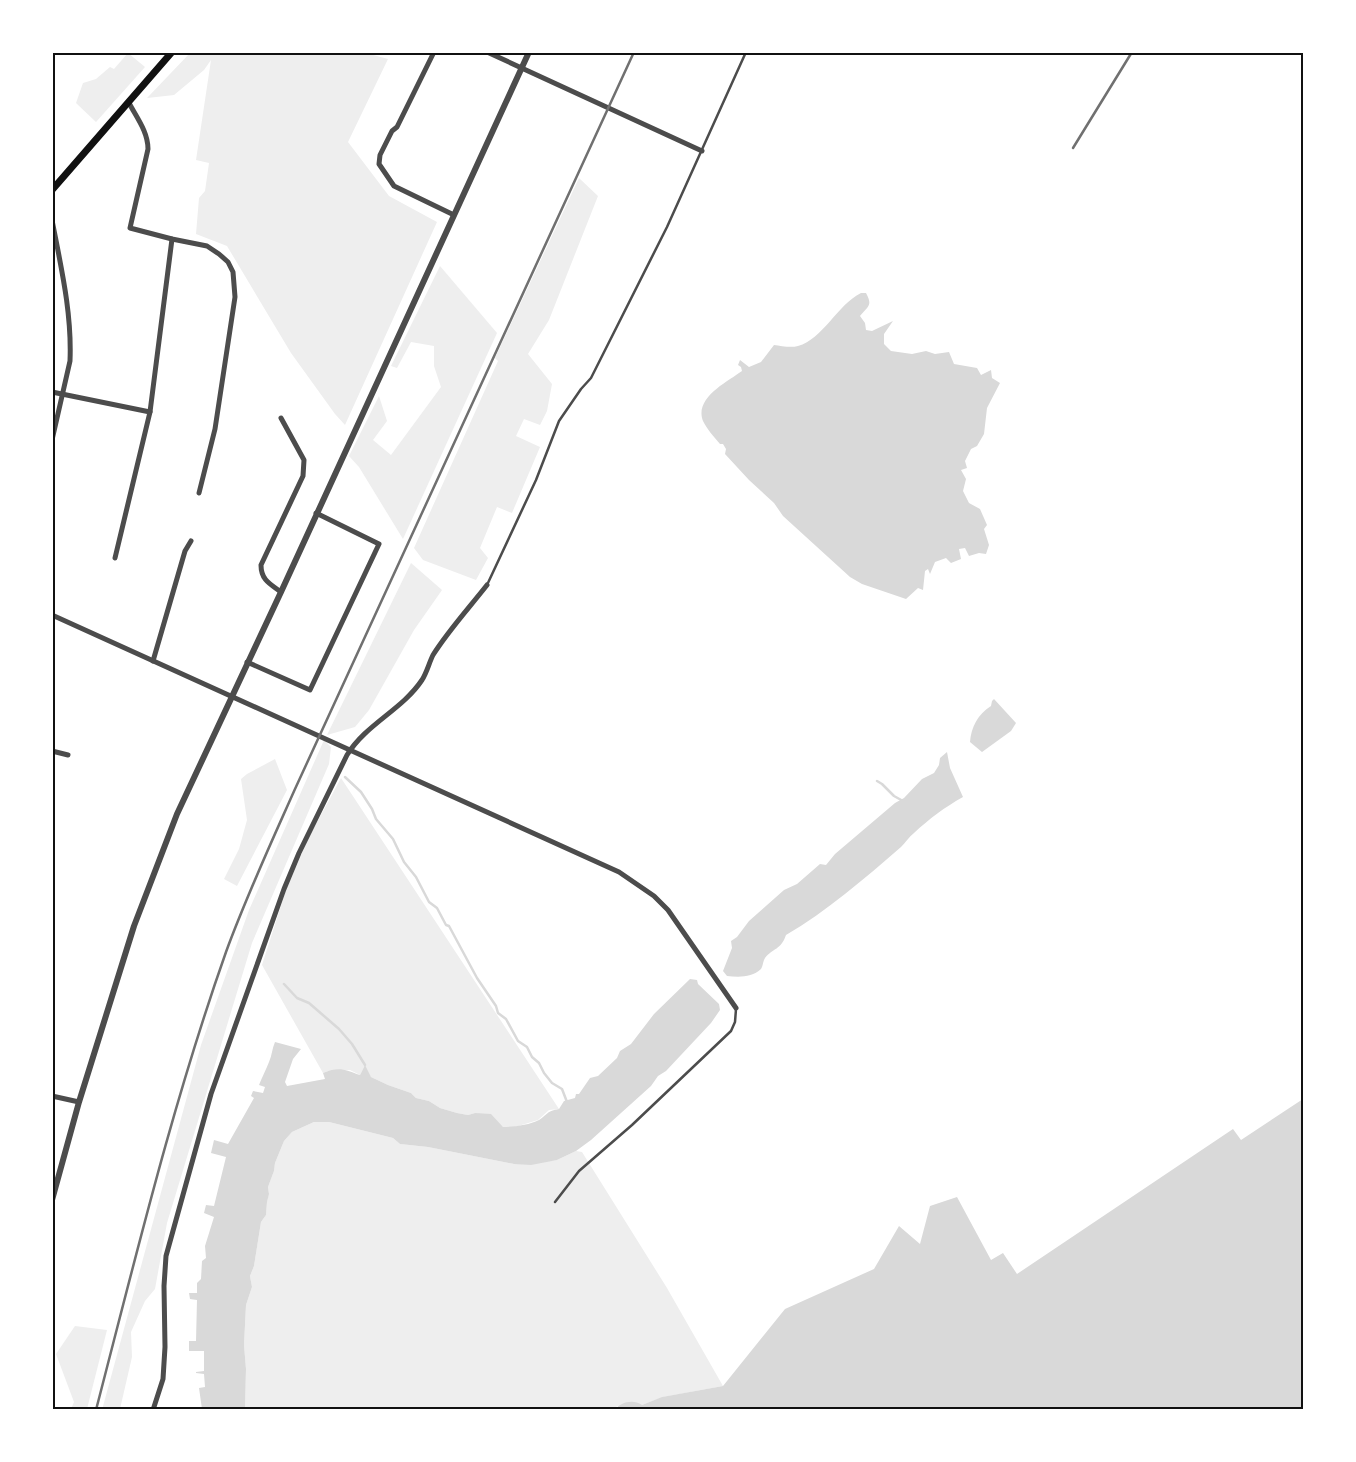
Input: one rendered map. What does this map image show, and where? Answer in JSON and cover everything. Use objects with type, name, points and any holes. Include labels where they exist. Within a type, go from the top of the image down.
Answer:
[{"type":"main road","points":[[52,190],[172,52]]},
{"type":"street","points":[[434,52],[397,127],[392,131],[380,155],[379,164],[394,186],[454,216]]},
{"type":"street","points":[[487,52],[702,151]]},
{"type":"street","points":[[52,1200],[78,1102],[134,926],[173,824],[529,52]]},
{"type":"street","points":[[128,103],[148,140],[148,149],[130,228],[208,246],[228,262],[233,272],[235,297],[215,429],[200,493]]},
{"type":"street","points":[[52,220],[67,296],[70,351],[70,361],[52,440]]},
{"type":"street","points":[[116,558],[150,412],[172,239]]},
{"type":"street","points":[[52,392],[150,412]]},
{"type":"street","points":[[281,418],[305,465],[303,476],[261,565],[261,576],[281,592]]},
{"type":"street","points":[[247,662],[310,690],[374,553],[378,544],[316,513]]},
{"type":"street","points":[[153,661],[184,551],[191,541]]},
{"type":"street","points":[[153,1410],[163,1378],[166,1256],[211,1094],[284,890],[299,853],[356,742],[367,730],[400,704],[422,680],[433,656],[487,585]]},
{"type":"street","points":[[52,614],[619,872],[654,896],[668,910],[736,1008]]},
{"type":"street","points":[[52,751],[68,755]]},
{"type":"street","points":[[52,1096],[78,1102]]},
{"type":"lane","points":[[487,585],[536,480],[559,421],[581,388],[592,378],[667,227],[746,52]]},
{"type":"lane","points":[[555,1202],[579,1171],[632,1125],[731,1031],[735,1022],[736,1008]]},
{"type":"shaded area","points":[[128,53],[145,67],[96,122],[76,103],[83,83],[96,79],[110,67],[114,69]]},
{"type":"shaded area","points":[[190,53],[366,53],[388,59],[348,142],[389,196],[437,222],[345,425],[291,353],[227,246],[196,234],[199,198],[205,191],[209,163],[196,160],[211,60],[204,70],[174,95],[147,98]]},
{"type":"shaded area","points":[[579,178],[598,196],[549,320],[528,354],[552,384],[547,411],[540,425],[524,419],[516,436],[540,447],[512,513],[497,507],[480,548],[488,558],[476,580],[423,560],[414,548],[498,361],[495,358]]},
{"type":"shaded area","points":[[440,266],[497,333],[403,539],[359,467],[349,456],[379,396],[387,421],[373,440],[391,455],[441,387],[434,366],[434,346],[411,342],[397,368],[391,366]]},
{"type":"shaded area","points":[[861,293],[866,293],[869,301],[869,306],[860,316],[865,323],[866,330],[872,331],[893,321],[884,334],[884,344],[891,351],[912,354],[926,351],[935,354],[949,352],[954,364],[977,368],[981,375],[991,370],[992,378],[1000,383],[987,408],[984,434],[977,446],[971,449],[965,461],[967,468],[961,470],[966,479],[963,491],[969,503],[980,509],[987,525],[984,529],[989,545],[986,554],[979,553],[969,556],[965,548],[959,549],[961,559],[951,563],[946,558],[935,562],[930,574],[928,569],[925,571],[923,590],[918,588],[906,599],[862,584],[850,577],[783,516],[774,503],[725,454],[726,449],[706,427],[701,413],[707,398],[742,371],[738,365],[740,360],[749,367],[761,362],[774,345],[792,347],[807,342],[823,329],[852,298]]},
{"type":"shaded area","points":[[411,563],[442,590],[414,630],[369,710],[355,727],[327,735]]},
{"type":"shaded area","points":[[994,699],[1016,723],[1011,731],[982,752],[970,742],[971,736],[976,721],[991,706]]},
{"type":"shaded area","points":[[324,740],[331,747],[329,764],[252,943],[167,1223],[155,1289],[145,1301],[131,1332],[132,1357],[120,1409],[102,1410],[201,1045],[249,910]]},
{"type":"shaded area","points":[[947,752],[950,768],[963,797],[925,823],[901,847],[845,894],[816,916],[786,935],[779,946],[765,958],[761,969],[745,976],[727,976],[723,971],[732,948],[731,941],[737,937],[749,921],[784,890],[797,884],[820,864],[826,865],[835,854],[895,803],[904,798],[922,779],[934,773],[939,765],[940,758]]},
{"type":"shaded area","points":[[275,759],[287,790],[237,886],[224,879],[239,849],[247,820],[241,779]]},
{"type":"shaded area","points":[[341,778],[559,1109],[549,1110],[538,1120],[515,1127],[503,1127],[475,1113],[468,1115],[457,1113],[440,1108],[429,1101],[416,1098],[411,1093],[371,1077],[364,1067],[360,1075],[350,1070],[323,1073],[262,965],[286,890],[309,837]]},
{"type":"shaded area","points":[[690,979],[697,980],[698,984],[719,1004],[720,1010],[711,1023],[666,1071],[658,1076],[651,1086],[591,1140],[576,1151],[557,1160],[531,1165],[514,1164],[428,1147],[400,1144],[393,1138],[329,1122],[314,1122],[292,1132],[284,1141],[268,1187],[266,1215],[261,1222],[254,1266],[250,1276],[252,1287],[246,1305],[244,1345],[246,1369],[245,1409],[202,1409],[199,1388],[205,1387],[204,1374],[196,1372],[204,1371],[204,1351],[189,1351],[189,1341],[196,1341],[197,1300],[190,1299],[189,1293],[197,1293],[197,1283],[201,1279],[202,1261],[206,1258],[205,1246],[214,1217],[204,1213],[206,1205],[214,1206],[226,1157],[211,1153],[214,1140],[228,1144],[254,1098],[251,1096],[253,1091],[263,1093],[265,1087],[259,1085],[275,1042],[301,1049],[293,1059],[285,1082],[287,1086],[325,1079],[323,1073],[334,1070],[342,1070],[360,1075],[365,1065],[371,1077],[411,1093],[416,1098],[429,1101],[440,1108],[468,1115],[475,1113],[491,1114],[503,1127],[517,1126],[539,1120],[550,1112],[559,1109],[564,1101],[575,1098],[576,1094],[579,1094],[590,1078],[598,1076],[617,1058],[620,1051],[631,1044],[654,1014]]},
{"type":"shaded area","points":[[1303,1099],[1303,1409],[615,1409],[628,1402],[642,1405],[662,1397],[723,1386],[785,1309],[874,1269],[899,1226],[920,1244],[930,1206],[957,1197],[991,1260],[1003,1253],[1017,1274],[1233,1129],[1241,1140]]},
{"type":"shaded area","points":[[314,1122],[329,1122],[393,1138],[400,1144],[428,1147],[514,1164],[557,1160],[576,1151],[582,1152],[667,1288],[723,1386],[663,1397],[642,1405],[617,1406],[615,1409],[245,1410],[246,1369],[244,1345],[246,1305],[252,1287],[250,1276],[254,1266],[261,1222],[266,1215],[268,1187],[284,1141],[292,1132]]},
{"type":"shaded area","points":[[75,1326],[107,1330],[87,1409],[71,1409],[74,1402],[56,1354]]},
{"type":"waterway","points":[[345,777],[361,792],[376,819],[393,839],[404,862],[416,877],[429,902],[437,908],[446,925],[449,926],[477,978],[496,1006],[498,1013],[506,1019],[518,1041],[527,1047],[532,1057],[539,1063],[552,1083],[562,1089],[567,1102]]},
{"type":"waterway","points":[[877,781],[894,796],[903,801]]},
{"type":"waterway","points":[[284,984],[297,998],[309,1003],[339,1029],[352,1044],[365,1065]]},
{"type":"railway","points":[[96,1410],[172,1122],[207,1008],[234,931],[295,789],[634,52]]},
{"type":"railway","points":[[1073,148],[1132,52]]}]
